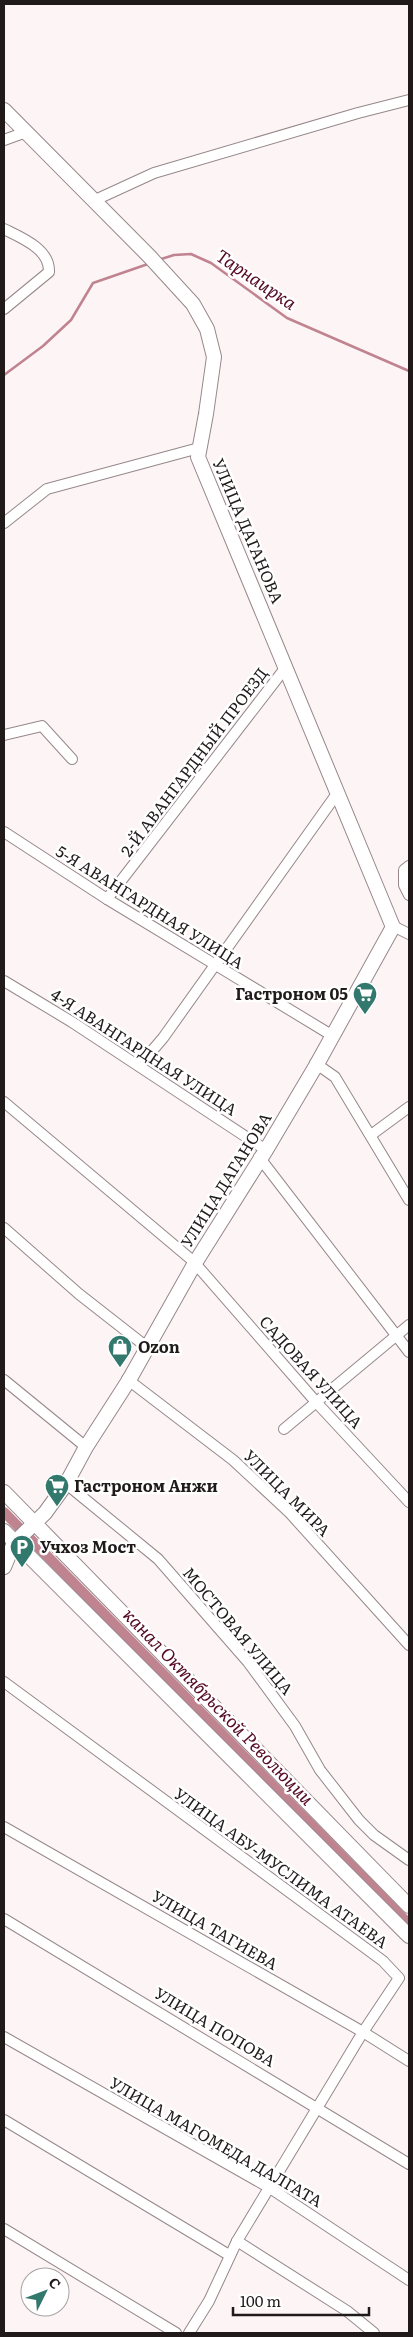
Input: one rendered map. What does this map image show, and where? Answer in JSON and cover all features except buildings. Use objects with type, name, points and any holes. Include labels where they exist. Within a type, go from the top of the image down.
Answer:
[{"type":"main road","name":"УЛИЦА ДАГАНОВА","points":[[4,112],[94,201],[193,304],[208,329],[214,357],[198,457],[392,926],[316,1064],[194,1262],[147,1348],[85,1447],[65,1483],[45,1513],[9,1537],[4,1556]]},
{"type":"main road","points":[[4,1492],[409,1906]]},
{"type":"main road","name":"УЛИЦА ДАГАНОВА","points":[[4,1567],[9,1537]]},
{"type":"main road","points":[[9,1537],[409,1936]]},
{"type":"street","points":[[94,201],[154,172],[409,100]]},
{"type":"street","points":[[4,140],[25,133]]},
{"type":"street","points":[[4,229],[24,239],[43,253],[50,263],[49,272],[4,309]]},
{"type":"street","points":[[4,523],[47,489],[198,448]]},
{"type":"street","name":"2-Й АВАНГАРДНЫЙ ПРОЕЗД","points":[[107,900],[284,668]]},
{"type":"street","points":[[4,735],[42,726],[72,759]]},
{"type":"street","points":[[139,1066],[163,1038],[337,794]]},
{"type":"street","name":"5-Я АВАНГАРДНАЯ УЛИЦА","points":[[4,832],[107,900],[332,1036]]},
{"type":"street","points":[[409,866],[404,870],[404,885],[409,895]]},
{"type":"street","points":[[392,926],[409,934]]},
{"type":"street","name":"4-Я АВАНГАРДНАЯ УЛИЦА","points":[[4,981],[139,1066],[262,1154],[409,1352]]},
{"type":"street","points":[[316,1064],[334,1077],[409,1200]]},
{"type":"street","name":"САДОВАЯ УЛИЦА","points":[[4,1102],[194,1262],[316,1402],[409,1502]]},
{"type":"street","points":[[371,1135],[409,1107]]},
{"type":"street","points":[[4,1228],[80,1294],[147,1348]]},
{"type":"street","points":[[284,1429],[409,1325]]},
{"type":"street","points":[[4,1380],[85,1447]]},
{"type":"street","name":"УЛИЦА МИРА","points":[[128,1380],[233,1460],[282,1505],[409,1645]]},
{"type":"street","name":"МОСТОВАЯ УЛИЦА","points":[[65,1483],[158,1559],[248,1662],[295,1726],[320,1770],[359,1820],[374,1835],[409,1860]]},
{"type":"street","name":"УЛИЦА АБУ-МУСЛИМА АТАЕВА","points":[[4,1682],[383,1961],[399,1978],[363,2032],[237,2241],[209,2301],[189,2333]]},
{"type":"street","name":"УЛИЦА ТАГИЕВА","points":[[4,1828],[363,2032],[409,2062]]},
{"type":"street","name":"УЛИЦА ПОПОВА","points":[[4,1918],[319,2107],[409,2164]]},
{"type":"street","name":"УЛИЦА МАГОМЕДА ДАЛГАТА","points":[[4,2037],[270,2188],[409,2280]]},
{"type":"street","points":[[4,2120],[229,2255]]},
{"type":"street","points":[[4,2229],[176,2333]]},
{"type":"street","points":[[237,2241],[347,2311],[374,2333]]},
{"type":"waterway","name":"Тарнаирка","points":[[158,260],[174,255],[191,254],[211,263],[287,318],[409,371]]},
{"type":"waterway","name":"Тарнаирка","points":[[4,375],[43,346],[71,320],[93,283],[148,264]]},
{"type":"waterway","name":"канал Октябрьской Революции","points":[[4,1512],[409,1924]]},
{"type":"place","name":"Гастроном 05","points":[[365,1015]]},
{"type":"place","name":"Ozon","points":[[120,1368]]},
{"type":"place","name":"Гастроном Анжи","points":[[57,1507]]},
{"type":"place","name":"Учхоз Мост","points":[[22,1568]]}]
